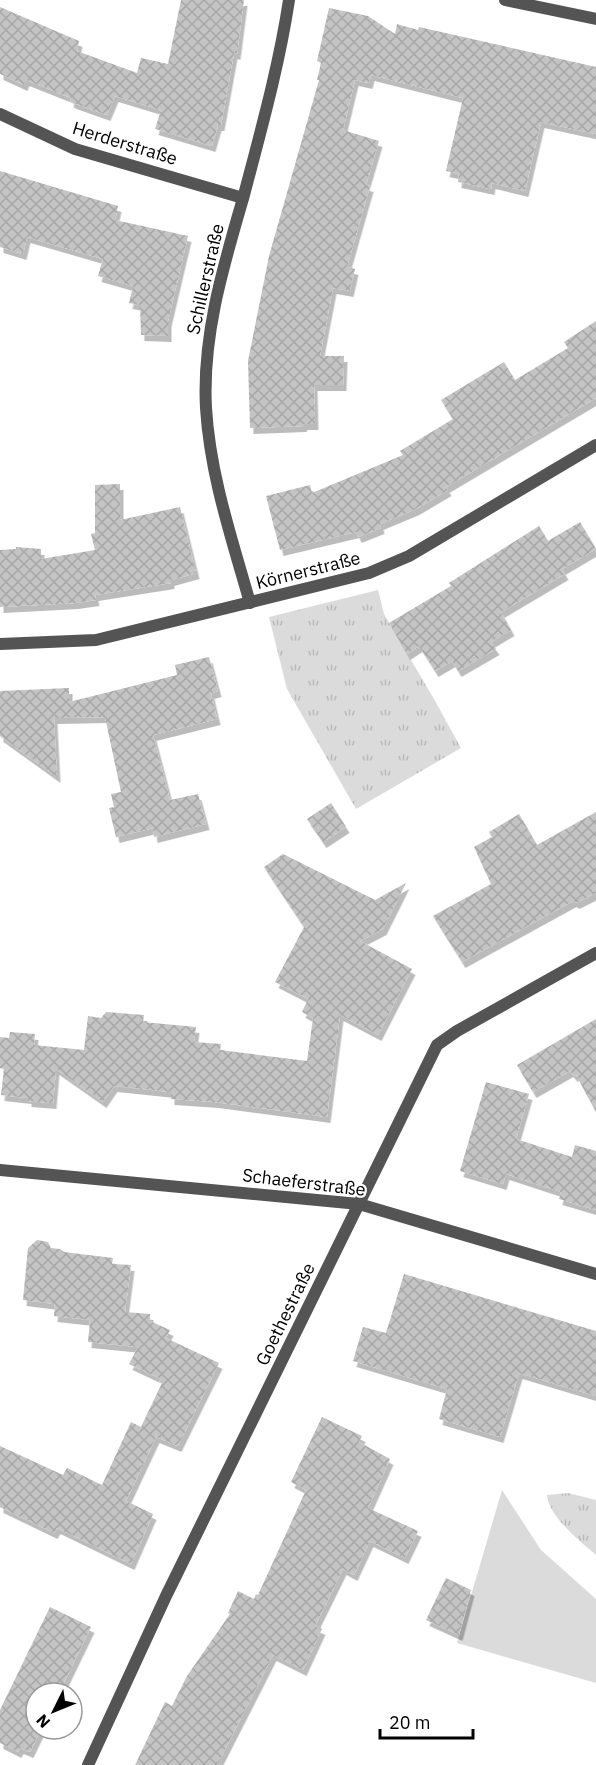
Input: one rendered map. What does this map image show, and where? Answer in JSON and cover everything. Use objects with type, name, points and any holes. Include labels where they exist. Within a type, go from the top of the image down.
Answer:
[{"type":"street","name":"Schillerstraße","points":[[250,603],[219,489],[206,408],[208,342],[216,297],[270,100],[289,0]]},
{"type":"street","points":[[505,0],[596,19]]},
{"type":"street","name":"Herderstraße","points":[[0,114],[75,149],[243,198]]},
{"type":"street","name":"Körnerstraße","points":[[0,644],[96,640],[369,573],[409,556],[596,445]]},
{"type":"street","name":"Goethestraße","points":[[88,1765],[162,1606],[437,1045],[457,1031],[596,953]]},
{"type":"street","name":"Schaeferstraße","points":[[0,1170],[358,1204],[596,1274]]},
{"type":"green space","points":[[378,590],[384,614],[461,748],[356,809],[287,689],[269,617]]},
{"type":"green space","points":[[502,1490],[541,1550],[596,1599],[596,1683],[457,1643]]},
{"type":"green space","points":[[568,1493],[596,1500],[596,1555],[566,1528],[549,1503],[547,1495]]},
{"type":"building","points":[[181,0],[244,0],[237,54],[234,53],[221,125],[218,125],[212,146],[155,129],[161,110],[115,96],[107,115],[73,103],[70,101],[71,98],[26,80],[24,85],[0,74],[0,7],[79,41],[77,51],[137,73],[141,58],[168,64]]},
{"type":"building","points":[[329,8],[368,16],[395,34],[397,24],[418,30],[419,27],[596,67],[596,134],[541,122],[525,191],[492,183],[491,189],[458,182],[459,174],[446,171],[463,98],[371,75],[369,83],[355,80],[343,130],[379,141],[366,185],[370,186],[347,267],[355,269],[350,291],[333,288],[320,356],[344,356],[343,385],[314,385],[315,424],[250,428],[248,361],[269,256],[319,80],[317,80],[321,63],[317,61]]},
{"type":"building","points":[[0,171],[118,206],[115,220],[188,236],[168,321],[168,336],[141,335],[140,305],[129,303],[133,286],[98,276],[103,259],[27,237],[23,254],[0,247]]},
{"type":"building","points":[[596,321],[596,398],[446,487],[448,490],[416,509],[380,524],[381,528],[358,537],[356,532],[280,550],[266,496],[310,485],[312,493],[403,455],[400,451],[453,419],[441,400],[504,362],[515,380],[568,348],[564,342]]},
{"type":"building","points":[[120,484],[120,520],[180,507],[196,573],[171,580],[171,583],[95,595],[96,600],[0,607],[0,550],[16,549],[16,547],[41,549],[41,559],[95,550],[91,534],[95,533],[95,485]]},
{"type":"building","points":[[580,522],[596,549],[562,569],[565,574],[501,612],[511,630],[491,642],[496,649],[458,671],[452,661],[435,671],[419,646],[407,654],[389,623],[451,586],[449,583],[539,526],[548,541]]},
{"type":"building","points":[[209,657],[218,691],[211,693],[217,719],[153,735],[170,800],[198,794],[206,824],[154,837],[153,828],[116,837],[109,808],[114,807],[111,794],[121,792],[105,717],[54,718],[57,777],[0,736],[0,691],[69,688],[69,702],[177,675],[175,665]]},
{"type":"building","points":[[331,803],[346,827],[323,842],[307,819]]},
{"type":"building","points":[[596,812],[596,893],[576,903],[573,901],[462,962],[433,916],[491,884],[474,847],[492,837],[489,832],[519,814],[537,845]]},
{"type":"building","points":[[283,854],[375,900],[406,883],[383,929],[360,941],[412,969],[378,1035],[340,1015],[327,1117],[215,1102],[171,1099],[171,1092],[114,1086],[103,1102],[56,1069],[53,1103],[28,1101],[28,1098],[1,1095],[4,1069],[0,1068],[0,1037],[9,1038],[10,1032],[35,1034],[34,1045],[84,1050],[88,1016],[101,1018],[106,1012],[144,1015],[143,1022],[196,1027],[194,1042],[221,1044],[220,1050],[307,1061],[313,1018],[302,1012],[308,999],[275,982],[304,927],[264,867]]},
{"type":"building","points":[[596,1019],[596,1112],[576,1075],[574,1076],[570,1071],[533,1092],[517,1065]]},
{"type":"building","points":[[486,1082],[529,1094],[516,1139],[572,1157],[575,1145],[596,1151],[596,1210],[559,1199],[561,1192],[506,1174],[503,1184],[460,1171]]},
{"type":"building","points":[[37,1240],[48,1242],[51,1248],[64,1252],[113,1258],[112,1264],[131,1265],[125,1312],[150,1314],[150,1321],[170,1330],[166,1338],[219,1363],[178,1446],[156,1437],[126,1501],[153,1514],[131,1564],[57,1528],[54,1533],[0,1507],[0,1446],[63,1475],[67,1468],[102,1485],[131,1422],[141,1427],[162,1383],[159,1382],[161,1379],[129,1364],[138,1347],[88,1342],[90,1320],[54,1316],[55,1304],[23,1300],[28,1248]]},
{"type":"building","points":[[404,1274],[596,1331],[596,1396],[519,1373],[500,1437],[439,1419],[447,1389],[353,1361],[363,1327],[386,1333]]},
{"type":"building","points":[[322,1417],[362,1436],[359,1442],[390,1459],[368,1508],[418,1531],[405,1558],[370,1541],[354,1575],[343,1569],[315,1626],[322,1629],[303,1670],[273,1655],[217,1765],[135,1765],[165,1702],[172,1706],[187,1676],[230,1614],[228,1613],[238,1591],[254,1599],[256,1594],[258,1595],[306,1490],[291,1482]]},
{"type":"building","points":[[446,1578],[471,1590],[459,1635],[426,1620]]},
{"type":"building","points":[[50,1607],[91,1627],[65,1681],[24,1681],[24,1741],[35,1741],[30,1752],[20,1748],[18,1752],[0,1743],[0,1710]]}]
